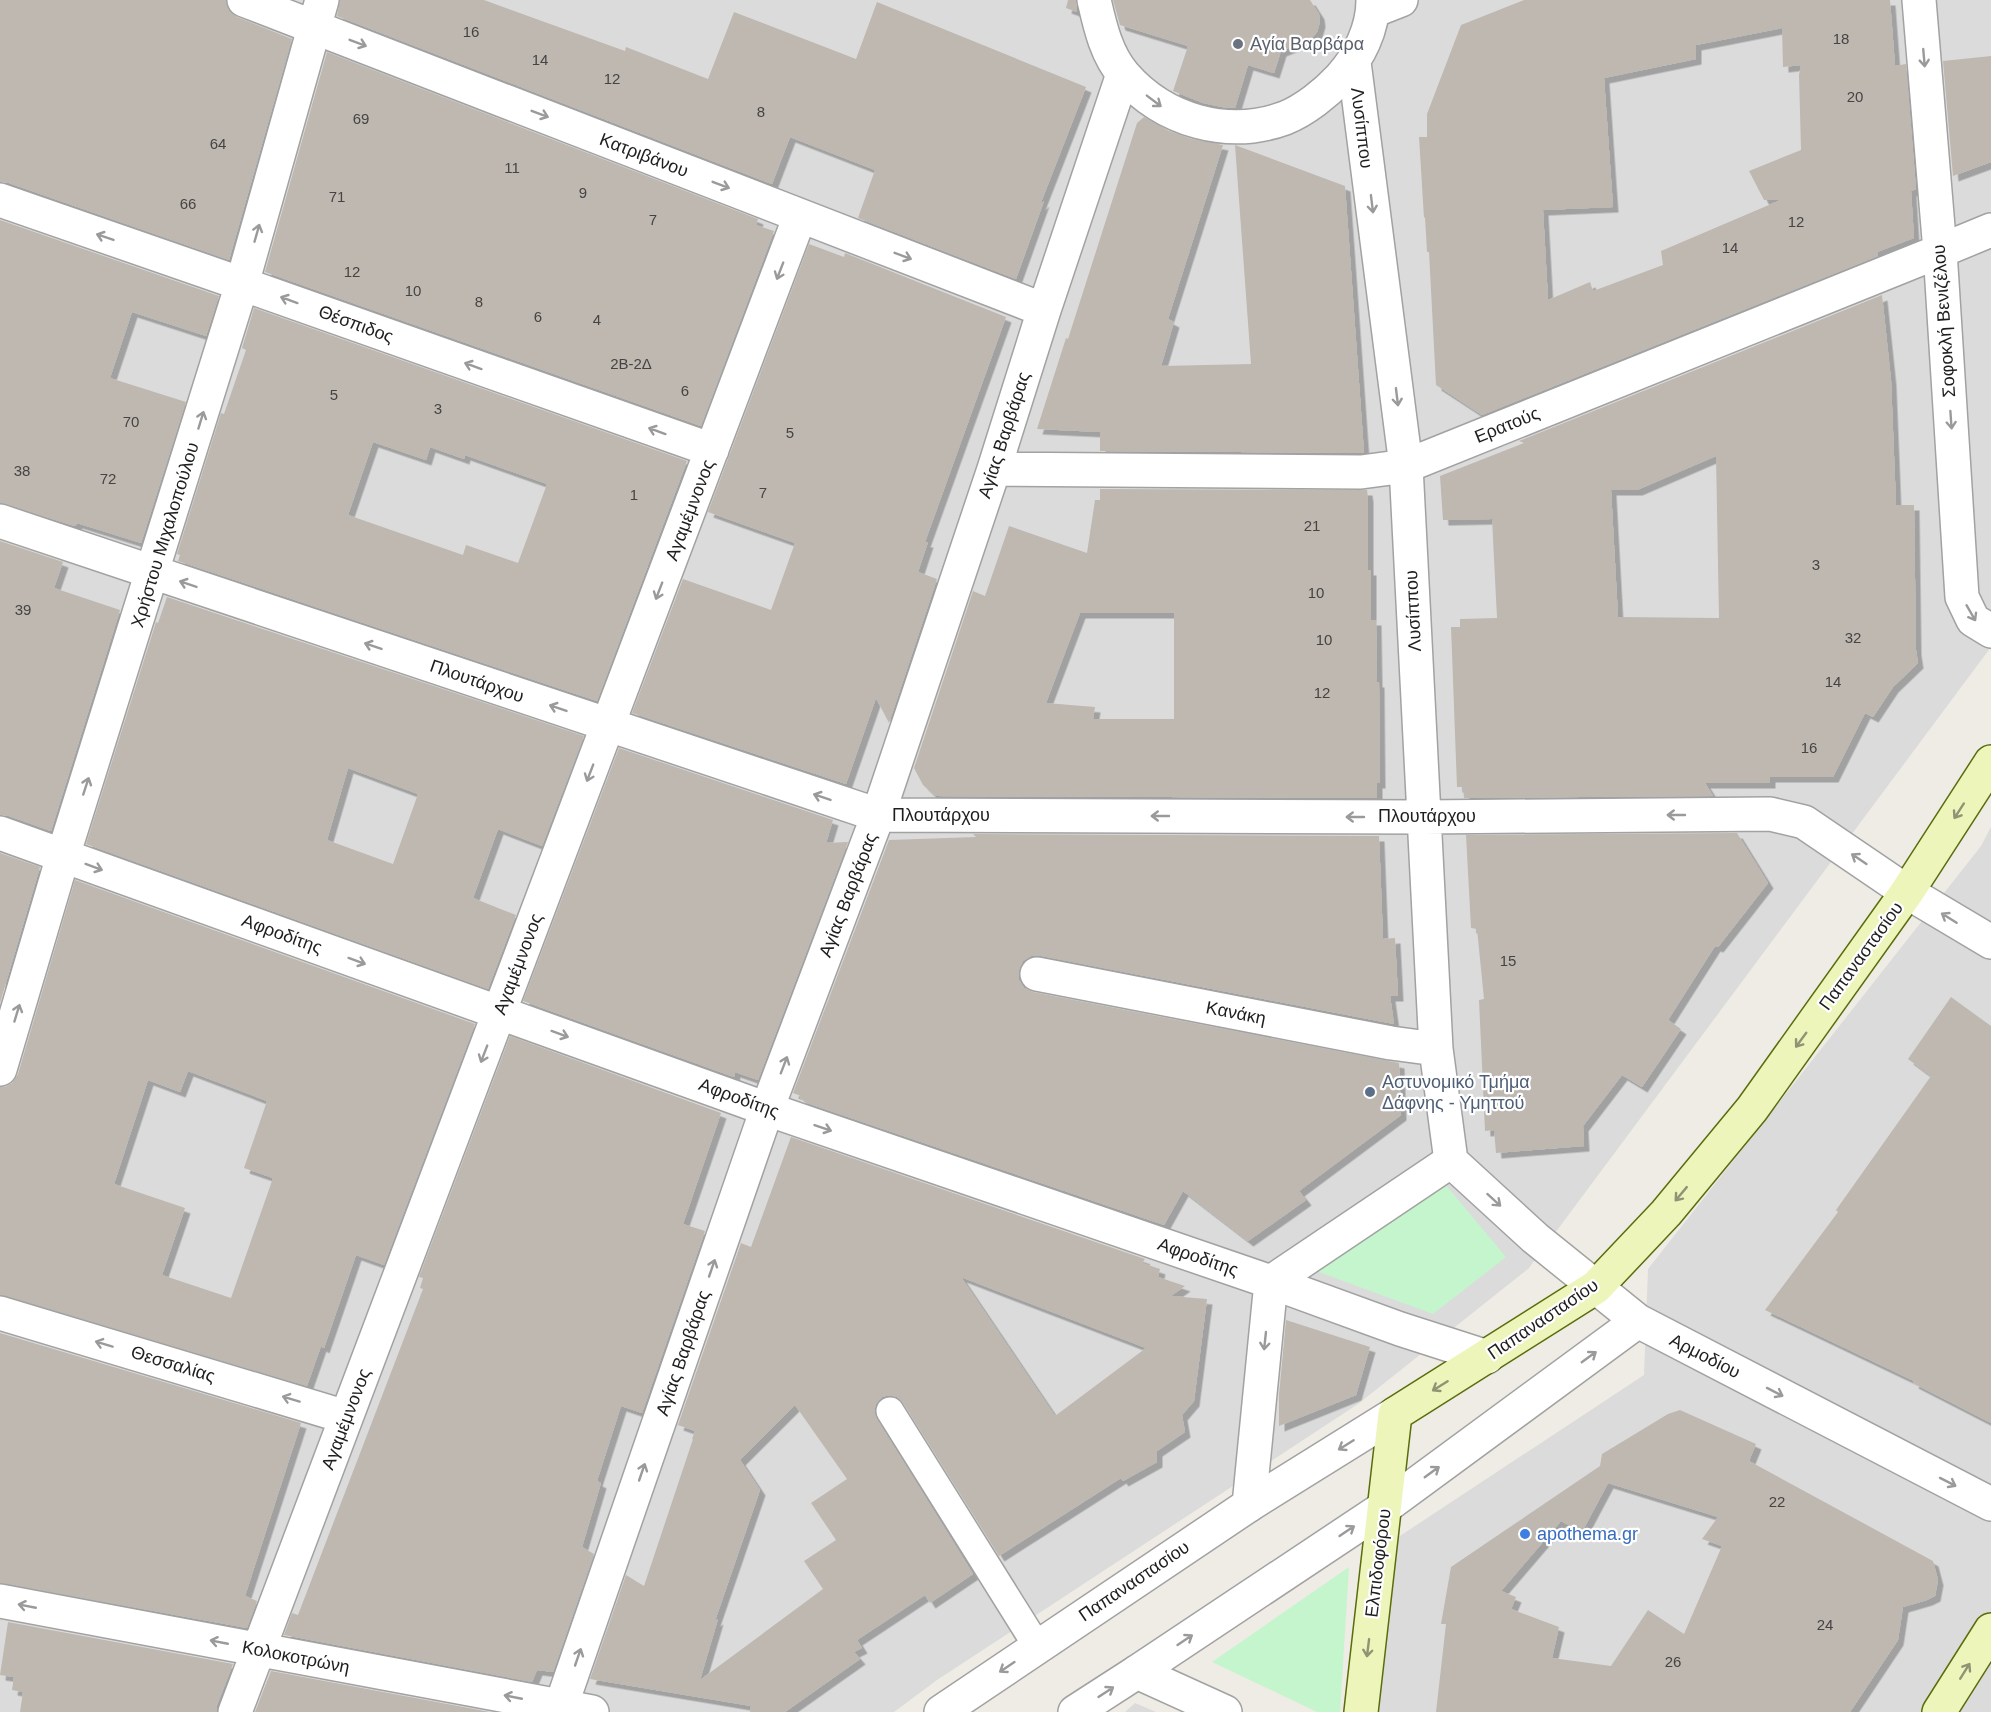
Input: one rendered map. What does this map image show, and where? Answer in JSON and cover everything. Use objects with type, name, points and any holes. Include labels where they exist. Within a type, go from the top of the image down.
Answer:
[{"type":"main road","name":"Παπαναστασίου","points":[[1395,1414],[1596,1287],[1666,1213],[1752,1109],[1907,892],[1991,762]]},
{"type":"main road","name":"Ελπιδοφόρου","points":[[1361,1712],[1395,1414]]},
{"type":"main road","points":[[1939,1712],[1991,1630]]},
{"type":"street","name":"Κατριβάνου","points":[[244,0],[319,13],[800,216],[1044,310]]},
{"type":"street","points":[[1094,0],[1103,39],[1123,74],[1156,105],[1198,123],[1242,127],[1286,118],[1324,94],[1354,62],[1382,4]]},
{"type":"street","name":"Σοφοκλή Βενιζέλου","points":[[1919,0],[1940,251],[1962,597],[1973,620],[1991,631]]},
{"type":"street","name":"Χρήστου Μιχαλοπούλου","points":[[0,1069],[63,856],[154,573],[242,284],[319,13]]},
{"type":"street","name":"Λυσίππου","points":[[1354,62],[1406,466],[1436,1049],[1451,1161]]},
{"type":"street","name":"Αγίας Βαρβάρας","points":[[570,1710],[767,1109],[878,815],[1123,74]]},
{"type":"street","name":"Θέσπιδος","points":[[0,200],[712,450]]},
{"type":"street","name":"Αγαμέμνονος","points":[[235,1712],[800,216]]},
{"type":"street","name":"Ερατούς","points":[[994,469],[1361,472],[1406,466],[1991,230]]},
{"type":"street","name":"Πλουτάρχου","points":[[0,521],[878,815],[1423,817],[1770,814],[1804,822],[1907,892],[1991,942]]},
{"type":"street","name":"Αφροδίτης","points":[[0,833],[767,1109],[1400,1329],[1487,1357]]},
{"type":"street","name":"Κανάκη","points":[[1037,974],[1391,1043],[1436,1049]]},
{"type":"street","points":[[1249,1504],[1270,1282],[1451,1161]]},
{"type":"street","name":"Αρμοδίου","points":[[1451,1161],[1535,1238],[1638,1321],[1991,1504]]},
{"type":"street","name":"Θεσσαλίας","points":[[0,1313],[346,1417]]},
{"type":"street","points":[[1075,1712],[1385,1507],[1638,1321]]},
{"type":"street","name":"Παπαναστασίου","points":[[941,1712],[1249,1504],[1395,1414]]},
{"type":"street","name":"Κολοκοτρώνη","points":[[0,1601],[570,1710]]},
{"type":"street","points":[[1137,1672],[1225,1712]]},
{"type":"lane","points":[[890,1410],[1037,1646]]},
{"type":"shaded area","points":[[0,0],[1991,0],[1991,647],[1529,1268],[1358,1404],[937,1680],[894,1712],[0,1712]]},
{"type":"shaded area","points":[[1991,827],[1991,1712],[1349,1712],[1365,1559],[1644,1375],[1648,1269],[1981,846]]},
{"type":"shaded area","points":[[1135,1703],[1156,1712],[1125,1712]]},
{"type":"green space","points":[[1440,1178],[1506,1257],[1433,1314],[1308,1268]]},
{"type":"green space","points":[[1349,1567],[1340,1712],[1317,1712],[1212,1662]]},
{"type":"building","points":[[0,0],[226,0],[229,11],[237,17],[292,39],[229,260],[6,182],[0,182]]},
{"type":"building","points":[[340,0],[484,0],[625,51],[626,47],[708,79],[734,12],[856,59],[877,2],[1086,87],[1040,205],[1044,201],[1016,279],[858,218],[875,170],[790,137],[772,184],[337,16]]},
{"type":"building","points":[[1068,0],[1076,0],[1077,12],[1066,8]]},
{"type":"building","name":"Αγία Βαρβάρα","points":[[1113,0],[1310,0],[1319,14],[1320,22],[1317,32],[1311,39],[1281,51],[1274,73],[1248,65],[1235,108],[1222,107],[1203,103],[1173,91],[1188,46],[1120,25]]},
{"type":"building","points":[[1524,0],[1890,0],[1895,66],[1906,64],[1916,189],[1911,191],[1914,238],[1877,252],[1878,256],[1482,415],[1436,385],[1429,252],[1427,252],[1424,218],[1419,137],[1427,137],[1427,114],[1461,25]],"holes":[[[1782,28],[1783,67],[1801,65],[1799,75],[1801,150],[1749,171],[1764,200],[1783,199],[1661,251],[1663,265],[1593,291],[1590,282],[1548,300],[1543,210],[1613,207],[1604,78],[1696,59],[1696,45]]]},
{"type":"building","points":[[327,52],[758,219],[756,225],[774,231],[701,426],[265,272]]},
{"type":"building","points":[[1991,56],[1991,162],[1953,176],[1943,61]]},
{"type":"building","points":[[1144,117],[1169,131],[1192,139],[1223,145],[1168,319],[1174,322],[1161,366],[1251,364],[1235,145],[1345,186],[1364,453],[1100,451],[1100,432],[1037,429],[1137,123]]},
{"type":"building","points":[[0,220],[219,296],[206,336],[132,312],[110,378],[186,402],[141,543],[0,503]]},
{"type":"building","points":[[809,244],[844,257],[845,253],[1006,317],[925,542],[928,542],[918,572],[937,579],[889,723],[876,698],[846,784],[632,713],[683,579],[771,610],[795,543],[708,512]]},
{"type":"building","points":[[1882,295],[1891,380],[1896,505],[1914,505],[1918,663],[1893,687],[1873,717],[1865,713],[1833,777],[1770,777],[1770,783],[1705,783],[1713,796],[1464,798],[1463,787],[1457,787],[1451,627],[1460,627],[1460,619],[1497,618],[1492,519],[1443,520],[1440,476],[1524,443],[1519,441]],"holes":[[[1716,456],[1719,618],[1618,617],[1611,490],[1637,490]]]},
{"type":"building","points":[[254,308],[687,461],[597,701],[178,561],[180,555],[177,554],[221,413],[224,414],[246,350],[242,348]],"holes":[[[373,442],[426,460],[430,447],[464,459],[465,455],[547,484],[518,563],[466,545],[463,555],[348,515]]]},
{"type":"building","points":[[1100,489],[1367,490],[1371,620],[1376,620],[1377,682],[1379,682],[1380,783],[1377,783],[1377,798],[935,796],[923,785],[914,768],[973,591],[985,596],[1009,526],[1087,553],[1095,500],[1100,500]],"holes":[[[1080,613],[1174,613],[1174,719],[1093,719],[1095,707],[1046,703]]]},
{"type":"building","points":[[0,541],[63,562],[54,588],[120,610],[51,831],[0,815]]},
{"type":"building","points":[[167,597],[584,736],[542,846],[498,829],[473,898],[516,915],[488,989],[86,844],[156,622],[158,623]],"holes":[[[348,768],[418,794],[393,864],[327,840]]]},
{"type":"building","points":[[619,748],[833,820],[826,843],[848,842],[758,1080],[735,1072],[734,1077],[523,1001]]},
{"type":"building","points":[[1737,833],[1768,883],[1718,947],[1715,946],[1668,1020],[1681,1029],[1642,1087],[1622,1075],[1583,1126],[1584,1146],[1496,1153],[1494,1130],[1485,1131],[1479,1000],[1484,999],[1477,929],[1471,928],[1466,835]]},
{"type":"building","points":[[973,834],[1379,836],[1383,939],[1395,938],[1398,996],[1390,996],[1394,1024],[1041,956],[1031,956],[1023,961],[1019,970],[1019,980],[1024,988],[1033,992],[1399,1063],[1401,1115],[1299,1191],[1306,1200],[1248,1241],[1183,1191],[1164,1225],[804,1102],[801,1096],[793,1093],[889,840],[976,837]]},
{"type":"building","points":[[0,853],[40,867],[0,1003]]},
{"type":"building","points":[[75,880],[475,1024],[384,1265],[356,1255],[324,1348],[321,1346],[307,1386],[0,1295],[0,1087],[12,1083],[18,1074]],"holes":[[[188,1071],[267,1101],[244,1168],[273,1178],[231,1298],[162,1275],[185,1208],[114,1184],[148,1080],[180,1092]]]},
{"type":"building","points":[[1951,997],[1991,1026],[1991,1423],[1913,1383],[1914,1381],[1765,1310],[1838,1212],[1836,1210],[1931,1076],[1908,1059]]},
{"type":"building","points":[[510,1036],[721,1113],[683,1224],[705,1231],[642,1413],[621,1406],[597,1481],[601,1483],[582,1547],[594,1554],[553,1672],[537,1670],[532,1682],[284,1635],[292,1613],[298,1615],[423,1289],[420,1288],[423,1278],[419,1277]]},
{"type":"building","points":[[791,1137],[1145,1259],[1142,1263],[1160,1269],[1158,1277],[1185,1286],[1171,1296],[1207,1299],[1194,1401],[1182,1415],[1185,1432],[1157,1451],[1157,1462],[1123,1481],[1121,1478],[999,1556],[903,1403],[897,1397],[890,1395],[882,1397],[876,1404],[874,1412],[877,1419],[973,1574],[930,1603],[925,1595],[857,1640],[862,1648],[854,1652],[860,1659],[785,1712],[750,1712],[751,1706],[590,1679],[626,1575],[644,1586],[695,1431],[678,1425],[741,1243],[751,1247]],"holes":[[[961,1277],[1146,1348],[1055,1416]],[[795,1405],[847,1479],[811,1503],[836,1540],[804,1561],[823,1589],[700,1680],[718,1619],[715,1621],[760,1490],[740,1460]]]},
{"type":"building","points":[[1286,1320],[1370,1347],[1356,1395],[1279,1426],[1279,1395]]},
{"type":"building","points":[[0,1333],[301,1423],[245,1596],[257,1601],[247,1628],[0,1583]]},
{"type":"building","points":[[1680,1410],[1756,1444],[1749,1461],[1933,1561],[1938,1580],[1935,1596],[1903,1607],[1898,1640],[1850,1712],[1436,1712],[1446,1624],[1441,1624],[1451,1567],[1600,1466],[1602,1454],[1668,1414]],"holes":[[[1608,1483],[1718,1517],[1702,1539],[1722,1546],[1684,1634],[1648,1610],[1611,1666],[1552,1658],[1559,1627],[1511,1609],[1516,1597],[1501,1591],[1561,1521],[1582,1532]]]},
{"type":"building","points":[[8,1622],[233,1664],[217,1705],[217,1712],[20,1712],[23,1692],[12,1690],[14,1677],[0,1675]]},
{"type":"building","points":[[271,1671],[490,1712],[255,1712]]},
{"type":"place","name":"Αγία Βαρβάρα","points":[[1238,44]]},
{"type":"place","name":"Αστυνομικό Τμήμα Δάφνης - Υμηττού","points":[[1370,1092]]},
{"type":"place","name":"apothema.gr","points":[[1525,1534]]}]
